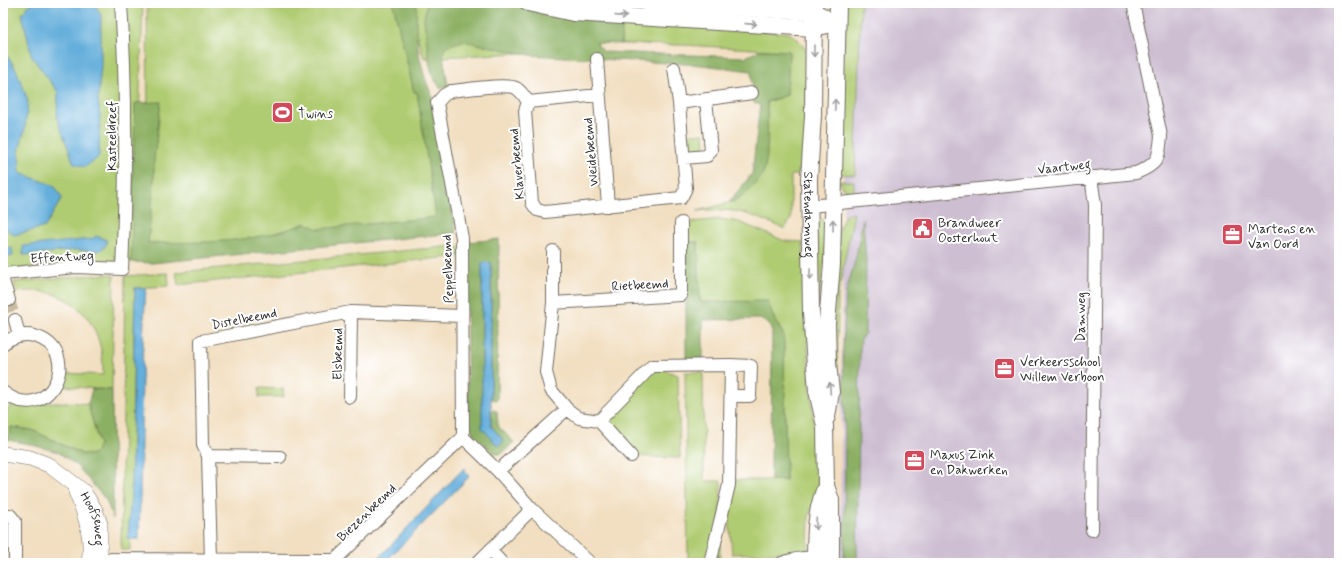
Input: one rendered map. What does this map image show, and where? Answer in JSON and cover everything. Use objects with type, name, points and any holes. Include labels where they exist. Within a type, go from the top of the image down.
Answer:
[{"type":"main road","points":[[528,3],[573,13],[814,28],[837,23]]},
{"type":"main road","points":[[647,3],[814,7],[837,23]]},
{"type":"main road","name":"Statendamweg","points":[[824,562],[831,500],[826,486],[825,426],[831,392],[828,363],[827,323],[832,264],[838,3]]},
{"type":"main road","name":"Statendamweg","points":[[814,7],[814,114],[809,179],[810,314],[817,391],[825,426]]},
{"type":"street","name":"Kasteeldreef","points":[[121,3],[125,62],[126,140],[122,269]]},
{"type":"street","name":"Vaartweg","points":[[810,206],[1136,173],[1150,167],[1159,154],[1161,136],[1134,3]]},
{"type":"street","name":"Weidebeemd","points":[[597,59],[608,206]]},
{"type":"street","name":"Klaverbeemd","points":[[528,102],[525,111],[532,203],[538,210],[545,212],[681,198],[686,188],[679,103],[674,68]]},
{"type":"street","name":"Peppelbeemd","points":[[463,437],[462,238],[437,103],[444,95],[451,91],[505,86],[516,88],[528,102]]},
{"type":"street","points":[[679,103],[752,93]]},
{"type":"street","points":[[528,102],[599,95]]},
{"type":"street","points":[[684,158],[707,156],[711,150],[706,99]]},
{"type":"street","name":"Damweg","points":[[1091,177],[1095,205],[1092,530]]},
{"type":"street","name":"Rietbeemd","points":[[553,303],[681,295],[681,222]]},
{"type":"street","points":[[553,251],[553,303],[546,372],[551,390],[567,409],[579,418],[599,420],[631,456]]},
{"type":"street","name":"Effentweg","points":[[3,274],[76,267],[122,269]]},
{"type":"street","points":[[3,281],[9,300]]},
{"type":"street","name":"Distelbeemd","points":[[211,559],[208,456],[203,445],[201,342],[351,312],[462,316]]},
{"type":"street","name":"Elsbeemd","points":[[350,397],[351,312]]},
{"type":"street","points":[[14,320],[19,336]]},
{"type":"street","points":[[3,344],[8,340],[19,336],[30,335],[41,338],[50,344],[58,359],[59,375],[55,386],[49,393],[40,399],[30,402],[20,401],[10,398],[3,392]]},
{"type":"street","points":[[710,563],[730,485],[731,365]]},
{"type":"street","points":[[599,420],[652,366],[751,366],[750,396],[731,396]]},
{"type":"street","points":[[498,471],[567,409]]},
{"type":"street","points":[[463,437],[498,471],[532,509],[590,563]]},
{"type":"street","name":"Biezenbeemd","points":[[95,561],[178,561],[211,559],[302,562],[335,560],[340,557],[463,437]]},
{"type":"street","name":"Hoofseweg","points":[[3,454],[30,458],[49,465],[72,482],[82,504],[95,561]]},
{"type":"street","points":[[208,456],[280,457]]},
{"type":"street","points":[[477,563],[532,509]]},
{"type":"street","points":[[3,515],[10,516],[15,521],[15,563]]},
{"type":"street","points":[[490,550],[502,563]]},
{"type":"street","points":[[782,563],[793,560],[824,562]]},
{"type":"shaded area","points":[[845,3],[1339,3],[1339,563],[840,563]]},
{"type":"green space","points":[[3,3],[143,3],[134,261],[3,270]]},
{"type":"green space","name":"Twins","points":[[147,3],[395,3],[414,92],[417,92],[427,151],[442,222],[150,255],[148,243]]},
{"type":"green space","points":[[393,3],[417,3],[416,32],[419,53],[427,83],[435,102],[456,233],[152,263],[131,262],[135,103],[161,102],[154,160],[154,183],[148,243],[209,242],[247,238],[267,235],[306,223],[318,229],[436,217],[417,92],[414,92]]},
{"type":"green space","points":[[407,3],[474,3],[557,51],[424,58]]},
{"type":"green space","points":[[427,3],[509,3],[531,10],[622,22],[621,44],[596,43],[604,52],[746,57],[760,50],[789,51],[787,95],[767,102],[767,158],[761,178],[749,191],[739,198],[729,202],[752,174],[760,105],[754,103],[751,71],[702,65],[530,55],[463,41],[446,46],[443,54],[448,86],[441,88],[433,78],[429,61],[424,19]]},
{"type":"green space","points":[[846,3],[861,3],[855,175],[839,174]]},
{"type":"green space","points":[[622,22],[789,33],[798,39],[807,52],[806,175],[791,175],[791,219],[785,229],[762,219],[733,211],[697,211],[736,201],[748,191],[763,173],[766,157],[767,102],[787,95],[789,51],[682,45],[621,44]]},
{"type":"green space","points":[[704,133],[705,150],[687,152],[685,135]]},
{"type":"green space","points":[[839,181],[854,181],[854,194],[842,188]]},
{"type":"green space","points":[[854,213],[838,295],[837,388],[832,354],[839,228],[845,215]]},
{"type":"green space","points":[[821,218],[825,222],[825,251],[819,299],[816,226]]},
{"type":"green space","points":[[863,218],[866,262],[865,333],[861,339],[860,350],[857,563],[844,563],[845,438],[843,349],[846,292],[856,257]]},
{"type":"green space","points":[[720,219],[739,222],[785,241],[803,242],[809,368],[819,486],[809,515],[808,552],[732,554],[729,517],[735,480],[786,480],[784,345],[783,334],[773,315],[700,302],[698,242],[686,242],[684,223]]},
{"type":"green space","points":[[499,239],[497,400],[491,399],[491,263],[482,263],[482,428],[498,446],[504,441],[491,426],[491,410],[497,411],[498,426],[514,442],[502,454],[494,454],[472,432],[471,425],[468,425],[466,244],[468,242]]},
{"type":"green space","points":[[686,242],[698,242],[700,302],[768,301],[774,319],[783,334],[786,480],[771,480],[772,331],[769,324],[760,319],[703,320],[703,361],[686,361]]},
{"type":"green space","points":[[454,246],[459,247],[461,256],[178,285],[176,272]]},
{"type":"green space","points":[[168,273],[169,286],[135,288],[131,493],[128,539],[130,539],[130,550],[121,550],[125,276]]},
{"type":"green space","points":[[107,274],[114,275],[112,390],[63,386],[65,373],[103,375],[101,349],[92,326],[85,315],[66,299],[44,292],[16,292],[14,282]]},
{"type":"green space","points":[[652,366],[678,375],[680,458],[631,456],[599,421]]},
{"type":"green space","points":[[685,372],[703,372],[704,481],[721,481],[720,557],[688,559]]},
{"type":"green space","points":[[259,388],[283,389],[284,397],[259,397]]},
{"type":"green space","points":[[92,389],[112,390],[113,519],[106,500],[77,466],[58,452],[8,440],[11,427],[32,430],[82,454],[90,455],[96,452],[99,444],[88,404]]},
{"type":"green space","points":[[67,402],[88,404],[99,444],[96,452],[90,455],[82,454],[32,430],[11,427],[8,440],[3,440],[3,420],[11,404]]},
{"type":"water","points":[[34,3],[94,3],[101,15],[101,66],[98,98],[100,116],[99,157],[85,167],[74,164],[57,118],[58,92],[32,57],[22,14],[28,6]]},
{"type":"water","points":[[3,45],[4,51],[16,69],[28,101],[25,128],[19,151],[20,173],[55,186],[62,198],[45,227],[14,235],[3,227]]},
{"type":"water","points":[[96,236],[107,240],[105,247],[98,251],[77,250],[23,255],[23,246],[92,239]]},
{"type":"water","points":[[12,248],[13,256],[3,257],[3,249]]},
{"type":"water","points":[[491,262],[491,426],[504,441],[498,446],[482,428],[482,263]]},
{"type":"water","points":[[135,288],[146,288],[143,351],[140,508],[139,539],[128,539],[131,493]]},
{"type":"water","points":[[464,468],[469,477],[384,563],[374,563]]},
{"type":"tunnel","points":[[9,300],[15,320]]},
{"type":"place","name":"Twins","points":[[283,113]]},
{"type":"place","name":"Brandweer Oosterhout","points":[[922,229]]},
{"type":"place","name":"Martens en Van Oord","points":[[1232,235]]},
{"type":"place","name":"Verkeersschool Willem Verboon","points":[[1004,368]]},
{"type":"place","name":"Maxus Zink en Dakwerken","points":[[914,461]]}]
